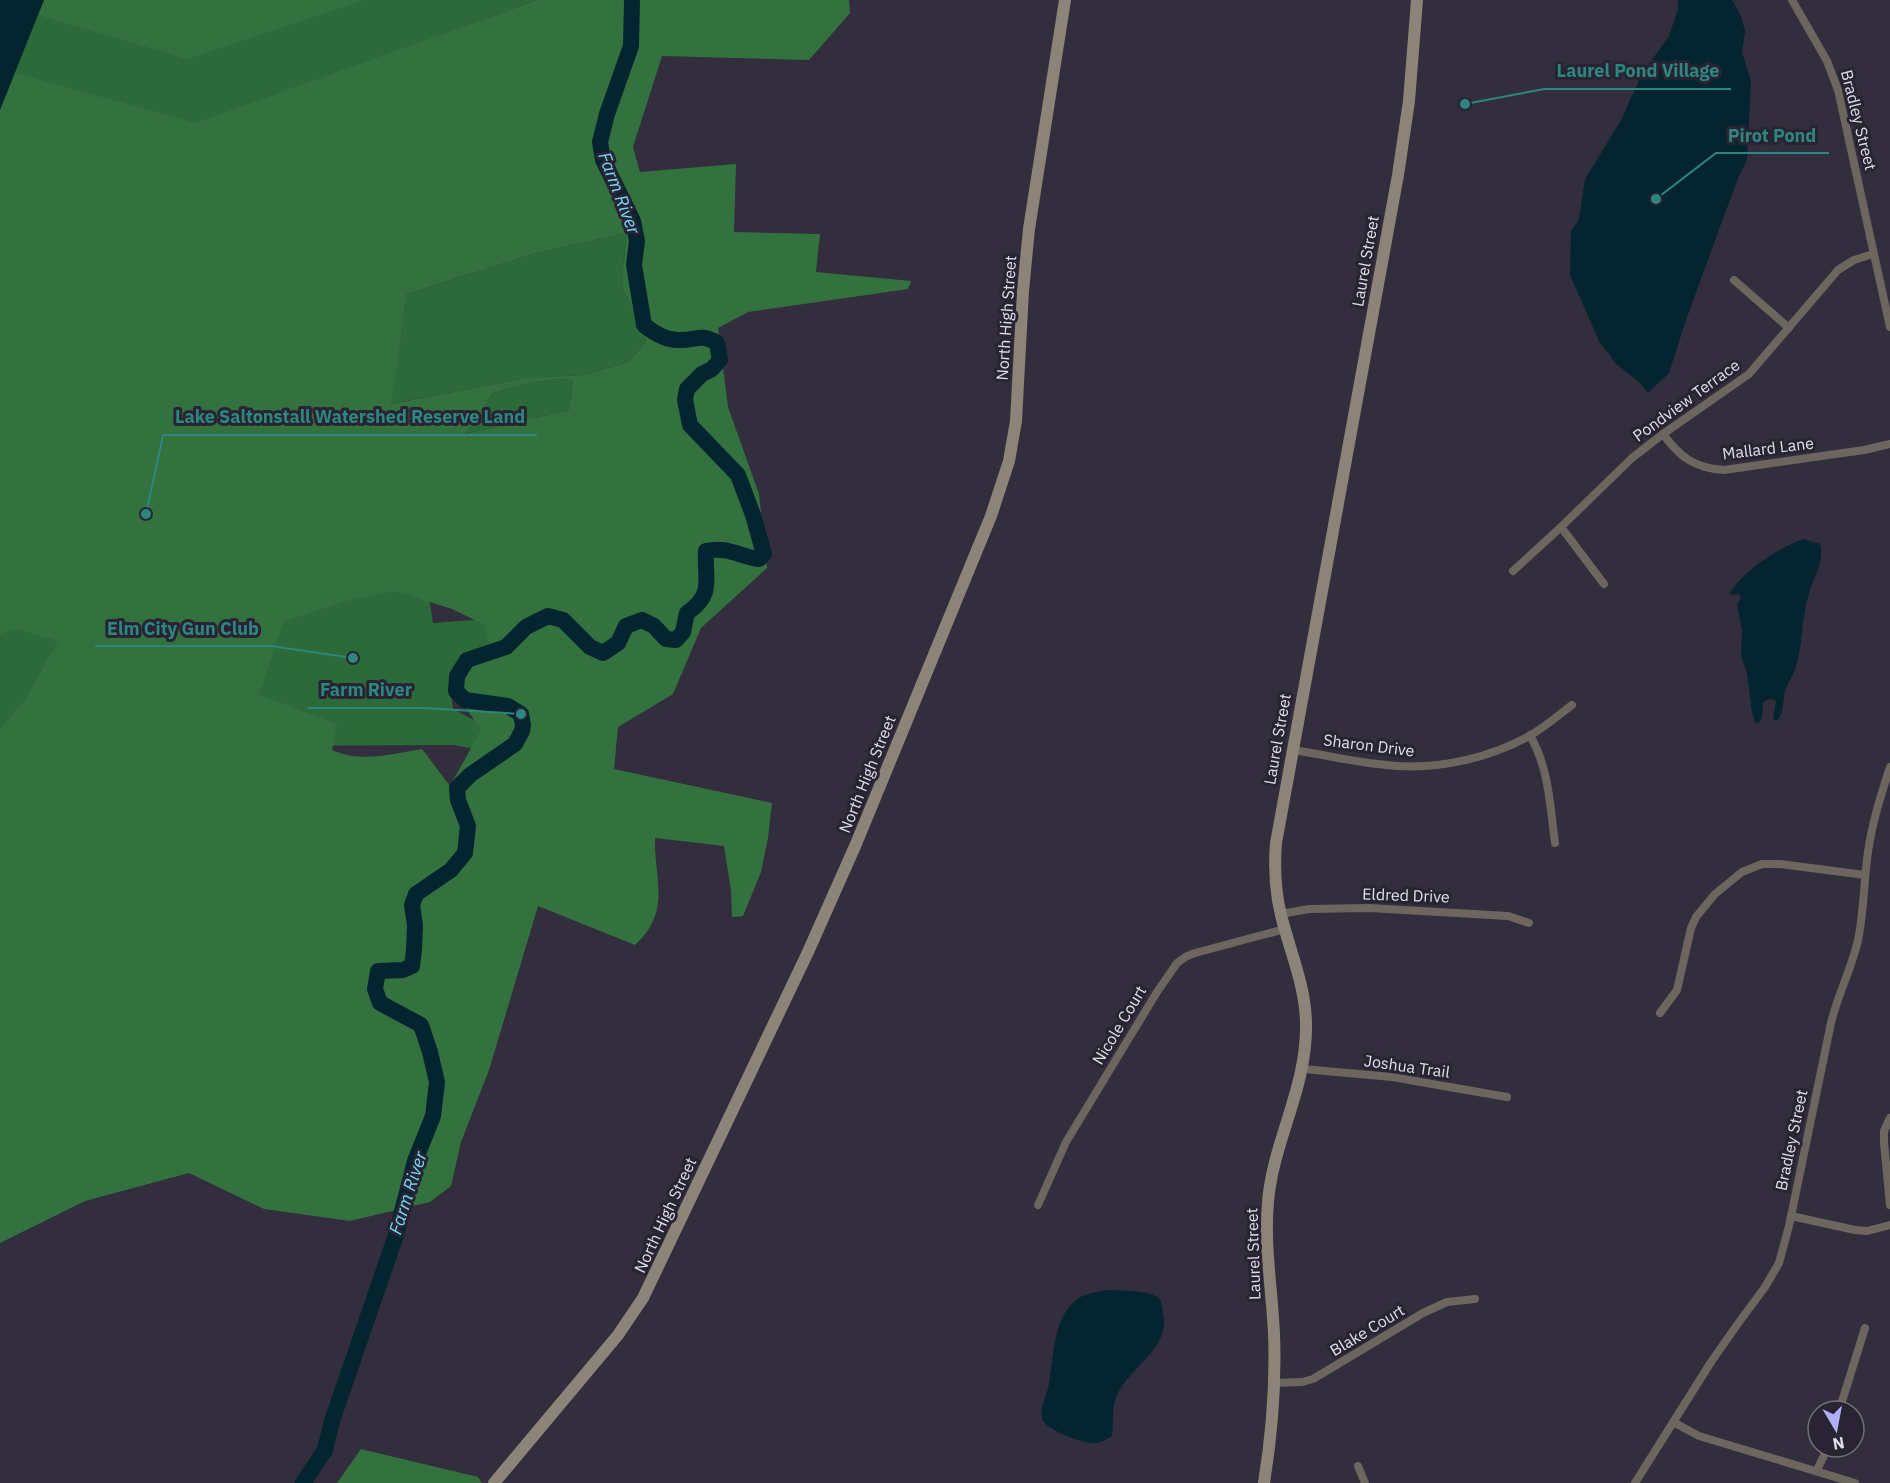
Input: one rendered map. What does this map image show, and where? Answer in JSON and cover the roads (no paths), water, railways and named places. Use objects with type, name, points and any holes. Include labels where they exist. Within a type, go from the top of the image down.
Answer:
[{"type":"main road","name":"North High Street","points":[[494,1483],[618,1335],[643,1298],[808,952],[851,855],[991,516],[1009,461],[1014,433],[1029,229],[1065,0]]},
{"type":"main road","name":"Laurel Street","points":[[1264,1483],[1269,1452],[1274,1383],[1274,1333],[1266,1251],[1268,1197],[1275,1159],[1298,1089],[1305,1051],[1305,1009],[1299,976],[1281,914],[1275,880],[1276,843],[1401,154],[1409,101],[1417,0]]},
{"type":"street","name":"Bradley Street","points":[[1792,0],[1827,62],[1838,90],[1890,327]]},
{"type":"street","name":"Pondview Terrace","points":[[1513,571],[1562,527],[1632,458],[1662,434],[1739,382],[1763,359],[1845,265],[1873,254]]},
{"type":"street","points":[[1734,280],[1789,328]]},
{"type":"street","name":"Mallard Lane","points":[[1662,434],[1687,460],[1708,468],[1724,470],[1864,450],[1890,444]]},
{"type":"street","points":[[1562,527],[1604,584]]},
{"type":"street","name":"Sharon Drive","points":[[1292,750],[1383,764],[1427,766],[1451,763],[1490,753],[1530,735],[1572,705]]},
{"type":"street","points":[[1530,735],[1548,781],[1555,843]]},
{"type":"street","name":"Bradley Street","points":[[1635,1483],[1725,1342],[1772,1277],[1784,1250],[1833,1013],[1859,937],[1868,849],[1876,812],[1890,767]]},
{"type":"street","points":[[1660,1013],[1677,990],[1691,928],[1696,917],[1715,894],[1742,872],[1762,864],[1780,864],[1865,875]]},
{"type":"street","name":"Eldred Drive","points":[[1281,914],[1309,909],[1369,908],[1508,916],[1529,923]]},
{"type":"street","name":"Nicole Court","points":[[1038,1205],[1071,1134],[1177,963],[1187,956],[1204,950],[1285,929]]},
{"type":"street","name":"Joshua Trail","points":[[1303,1069],[1392,1077],[1508,1096]]},
{"type":"street","points":[[1890,1118],[1884,1131],[1884,1143],[1890,1205]]},
{"type":"street","points":[[1791,1216],[1855,1230],[1866,1231],[1890,1225]]},
{"type":"street","name":"Blake Court","points":[[1274,1383],[1302,1382],[1313,1379],[1423,1313],[1447,1302],[1474,1299]]},
{"type":"street","points":[[1843,1399],[1865,1328]]},
{"type":"street","points":[[1674,1422],[1699,1436],[1855,1483]]},
{"type":"street","points":[[1817,1470],[1822,1459]]},
{"type":"street","points":[[1358,1466],[1365,1483]]},
{"type":"water","points":[[0,0],[44,0],[0,110]]},
{"type":"water","points":[[1678,0],[1732,0],[1741,16],[1745,31],[1742,52],[1751,81],[1747,160],[1721,224],[1669,373],[1648,393],[1639,382],[1616,364],[1599,341],[1570,275],[1571,231],[1579,219],[1585,179],[1620,122],[1643,72],[1669,36],[1678,9]]},
{"type":"water","points":[[1803,539],[1820,544],[1821,558],[1806,606],[1798,661],[1785,691],[1779,718],[1776,721],[1773,719],[1776,701],[1769,699],[1763,703],[1760,722],[1755,723],[1747,673],[1741,656],[1742,631],[1737,604],[1741,598],[1739,594],[1732,595],[1730,592],[1745,575],[1763,561]]},
{"type":"water","points":[[1106,1290],[1143,1292],[1156,1296],[1161,1303],[1164,1325],[1155,1347],[1117,1395],[1113,1410],[1112,1436],[1104,1441],[1090,1443],[1066,1436],[1050,1428],[1041,1415],[1056,1336],[1064,1315],[1070,1305],[1082,1296]]},
{"type":"waterway","name":"Farm River","points":[[303,1483],[325,1450],[332,1421],[396,1235],[415,1161],[433,1116],[437,1082],[421,1025],[380,1003],[375,989],[378,971],[403,970],[412,966],[415,925],[412,905],[416,894],[451,870],[465,853],[468,826],[458,800],[457,788],[470,775],[515,744],[522,731],[521,714],[508,706],[465,700],[456,691],[457,676],[467,660],[506,647],[526,627],[548,616],[563,620],[590,647],[603,653],[618,643],[626,626],[642,620],[654,626],[666,639],[676,640],[683,632],[687,613],[696,606],[705,592],[706,551],[720,550],[759,559],[764,554],[738,475],[690,425],[685,400],[687,389],[720,360],[717,343],[703,338],[686,340],[665,338],[644,325],[634,265],[637,241],[633,221],[603,160],[600,142],[607,114],[631,46],[632,0]]},
{"type":"place","name":"Laurel Pond Village","points":[[1465,104]]},
{"type":"place","name":"Pirot Pond","points":[[1656,199]]},
{"type":"place","name":"Lake Saltonstall Watershed Reserve Land","points":[[146,514]]},
{"type":"place","name":"Elm City Gun Club","points":[[353,658]]},
{"type":"place","name":"Farm River","points":[[521,714]]}]
